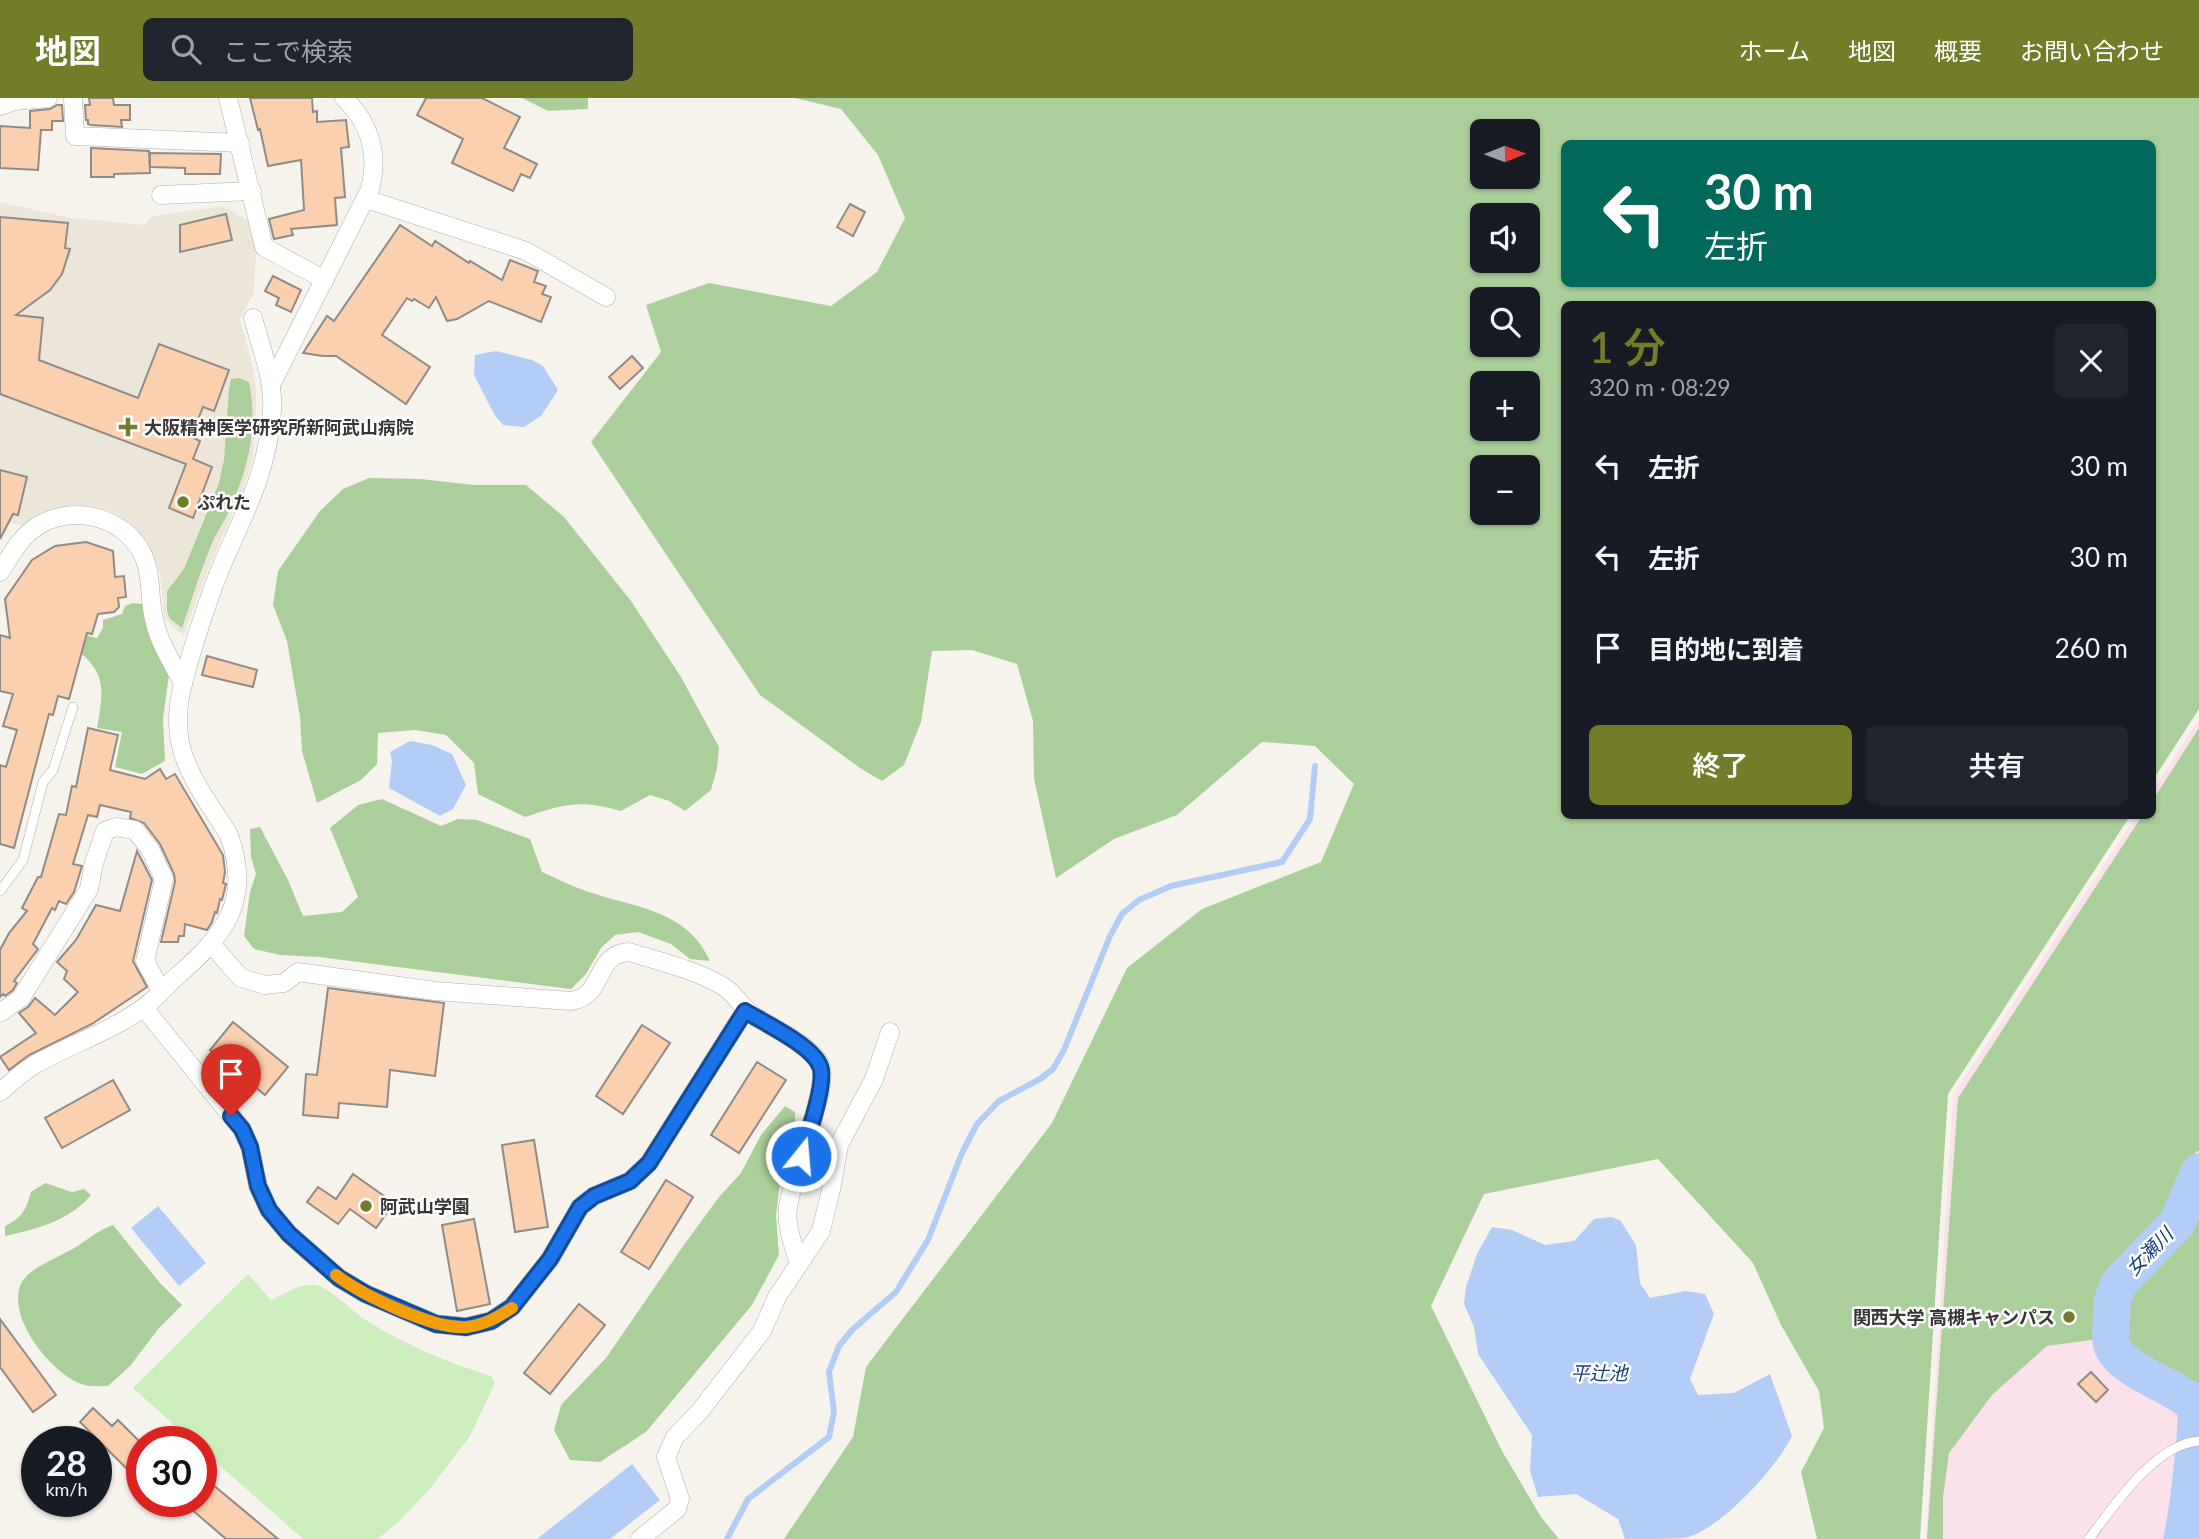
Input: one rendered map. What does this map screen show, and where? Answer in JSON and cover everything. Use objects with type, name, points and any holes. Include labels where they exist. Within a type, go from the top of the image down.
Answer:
[{"type":"street","points":[[0,106],[48,98]]},
{"type":"street","points":[[73,98],[75,136],[240,143]]},
{"type":"street","points":[[228,98],[264,247],[325,280]]},
{"type":"street","points":[[271,385],[366,199],[373,169],[372,148],[362,119],[344,98]]},
{"type":"street","points":[[161,195],[252,191]]},
{"type":"street","points":[[366,199],[526,251],[606,297]]},
{"type":"street","points":[[0,1092],[32,1066],[144,1007],[212,945],[223,930],[233,904],[237,876],[229,835],[191,774],[182,752],[177,717],[183,683],[215,583],[245,516],[263,461],[272,412],[271,385],[253,318]]},
{"type":"street","points":[[0,572],[24,538],[44,522],[80,514],[116,525],[135,542],[144,557],[150,576],[155,624],[183,683]]},
{"type":"street","points":[[0,1013],[21,998],[89,889],[105,831],[116,827],[135,830],[150,849],[164,879],[145,961],[162,990]]},
{"type":"street","points":[[212,945],[241,978],[265,985],[284,983],[298,972],[435,990],[571,1001],[579,1000],[592,991],[610,958],[629,952],[712,980],[729,991],[745,1011],[804,1047],[817,1059],[821,1067],[818,1098],[787,1209],[799,1264]]},
{"type":"street","points":[[144,1007],[242,1129],[250,1147],[258,1186],[269,1210],[289,1234],[339,1278],[366,1294],[436,1324],[466,1327],[491,1321],[512,1307],[550,1259],[580,1207],[594,1196],[630,1181],[649,1163],[745,1011]]},
{"type":"street","points":[[640,1539],[677,1509],[680,1499],[666,1457],[676,1437],[700,1411],[762,1331],[777,1297],[821,1231],[839,1145],[874,1079],[890,1032]]},
{"type":"lane","points":[[0,891],[23,860],[43,782],[53,770],[73,708]]},
{"type":"lane","points":[[2088,1539],[2141,1473],[2172,1451],[2191,1441],[2199,1441]]},
{"type":"shaded area","name":"大阪精神医学研究所新阿武山病院","points":[[0,202],[66,217],[144,225],[153,216],[224,206],[251,223],[256,252],[254,292],[240,319],[256,391],[253,457],[243,490],[208,569],[184,634],[176,630],[164,617],[160,574],[149,545],[135,528],[118,514],[97,507],[75,505],[53,509],[24,526],[0,520]]},
{"type":"shaded area","name":"関西大学 高槻キャンパス","points":[[2199,719],[2199,1539],[1926,1539],[1953,1095],[2134,819],[2156,819],[2156,785]]},
{"type":"green space","points":[[522,98],[588,98],[588,109],[548,111]]},
{"type":"green space","points":[[795,98],[2199,98],[2199,709],[2156,775],[2156,301],[1561,301],[1561,819],[2128,819],[1948,1094],[1920,1539],[1817,1539],[1801,1472],[1824,1428],[1819,1391],[1781,1325],[1753,1263],[1658,1159],[1484,1194],[1431,1306],[1502,1451],[1541,1517],[1559,1539],[784,1539],[853,1437],[866,1367],[1052,1123],[1127,968],[1202,909],[1321,862],[1354,784],[1315,746],[1262,742],[1177,815],[1114,839],[1056,878],[1034,779],[1033,721],[1017,664],[972,650],[932,651],[921,722],[904,765],[882,781],[760,695],[591,442],[661,352],[646,305],[709,283],[831,306],[877,272],[905,218],[878,155],[841,109]]},
{"type":"green space","points":[[239,378],[249,382],[252,400],[249,451],[240,485],[214,538],[182,628],[170,619],[167,611],[167,591],[184,569],[219,483],[224,460],[229,389],[231,379]]},
{"type":"green space","points":[[369,478],[421,479],[474,485],[526,485],[564,517],[631,601],[681,677],[719,747],[711,790],[685,811],[669,801],[650,795],[621,811],[583,804],[551,809],[525,817],[478,794],[474,763],[446,735],[415,730],[378,733],[377,764],[361,780],[317,803],[302,751],[300,717],[287,641],[273,605],[278,571],[320,511],[343,489]]},
{"type":"green space","points":[[142,604],[145,619],[169,674],[163,719],[165,761],[142,774],[115,767],[122,732],[97,728],[101,702],[100,682],[92,664],[72,646],[71,632],[97,638],[103,628],[103,620],[122,614],[125,606]]},
{"type":"green space","name":"関西大学 高槻キャンパス","points":[[2199,728],[2199,1151],[2196,1152],[2168,1216],[2110,1278],[2099,1339],[2047,1346],[1992,1395],[1949,1453],[1943,1497],[1943,1539],[1927,1539],[1958,1098],[2140,819],[2156,819],[2156,795]]},
{"type":"green space","points":[[382,799],[441,826],[458,819],[477,820],[530,839],[542,872],[579,889],[644,908],[675,921],[689,931],[710,961],[690,959],[671,944],[638,932],[615,935],[601,948],[586,974],[571,989],[319,957],[280,955],[254,949],[244,936],[250,892],[256,874],[251,857],[250,829],[260,827],[288,880],[303,916],[342,912],[358,897],[330,828],[358,805]]},
{"type":"green space","points":[[785,1106],[795,1112],[795,1131],[779,1189],[776,1216],[779,1255],[752,1305],[646,1432],[600,1462],[570,1460],[554,1430],[561,1405],[606,1358],[681,1249],[719,1197],[741,1173],[761,1135]]},
{"type":"green space","points":[[45,1183],[72,1192],[84,1189],[91,1195],[63,1218],[5,1236],[5,1226],[22,1213],[31,1192]]},
{"type":"green space","points":[[2199,1194],[2199,1401],[2182,1387],[2143,1368],[2126,1356],[2118,1343],[2116,1306],[2129,1281],[2182,1228]]},
{"type":"green space","points":[[113,1225],[160,1283],[182,1305],[159,1328],[130,1366],[108,1386],[87,1386],[58,1369],[35,1344],[20,1314],[20,1286],[34,1270]]},
{"type":"green space","points":[[248,1274],[271,1300],[304,1286],[321,1287],[379,1328],[426,1352],[491,1376],[495,1383],[470,1436],[429,1490],[378,1539],[303,1539],[217,1463],[217,1426],[175,1426],[133,1388]]},
{"type":"water","points":[[496,351],[532,360],[543,366],[558,390],[541,416],[524,427],[503,425],[494,414],[474,375],[475,355]]},
{"type":"water","points":[[410,741],[432,745],[452,754],[466,785],[453,809],[440,816],[389,788],[392,761],[390,752]]},
{"type":"water","points":[[158,1206],[206,1263],[179,1286],[131,1228]]},
{"type":"water","name":"平辻池","points":[[1611,1217],[1620,1220],[1636,1245],[1640,1283],[1650,1298],[1685,1291],[1705,1294],[1714,1314],[1690,1379],[1698,1395],[1734,1393],[1770,1374],[1792,1436],[1774,1465],[1746,1496],[1715,1523],[1685,1538],[1625,1539],[1618,1519],[1576,1494],[1538,1497],[1530,1471],[1532,1435],[1478,1354],[1474,1327],[1464,1304],[1466,1287],[1477,1254],[1492,1227],[1512,1230],[1545,1245],[1574,1241],[1594,1219]]},
{"type":"water","points":[[632,1464],[660,1500],[610,1539],[537,1539]]},
{"type":"building","points":[[89,98],[113,98],[114,105],[130,105],[130,120],[121,120],[122,127],[88,124],[85,105],[90,105]]},
{"type":"building","points":[[250,98],[312,98],[313,112],[317,111],[317,122],[346,120],[349,147],[341,148],[345,197],[335,198],[337,225],[291,229],[293,235],[274,239],[269,219],[304,210],[301,160],[268,166]]},
{"type":"building","points":[[426,98],[482,98],[520,117],[504,148],[537,164],[530,178],[521,174],[513,191],[452,163],[463,139],[417,115]]},
{"type":"building","points":[[62,105],[63,121],[52,121],[52,130],[41,130],[38,170],[0,168],[0,126],[30,128],[30,111],[50,109]]},
{"type":"building","points":[[91,148],[149,151],[150,173],[91,177]]},
{"type":"building","points":[[150,153],[221,154],[220,174],[185,174],[185,168],[150,167]]},
{"type":"building","points":[[850,204],[865,212],[853,236],[837,227]]},
{"type":"building","points":[[226,214],[232,240],[180,252],[180,225]]},
{"type":"building","points":[[0,217],[68,223],[65,248],[70,249],[62,274],[50,290],[16,315],[43,318],[39,360],[138,398],[159,344],[229,370],[214,411],[203,407],[191,437],[200,441],[193,459],[212,467],[193,518],[169,508],[186,464],[0,394]]},
{"type":"building","points":[[400,225],[432,246],[435,241],[502,280],[510,260],[538,271],[534,282],[546,286],[542,294],[551,297],[541,322],[489,301],[457,319],[447,321],[436,297],[429,308],[407,298],[382,335],[430,367],[406,404],[336,356],[303,353],[327,316],[334,321]]},
{"type":"building","points":[[273,276],[301,290],[291,312],[276,305],[279,298],[265,291]]},
{"type":"building","points":[[632,356],[643,368],[620,389],[609,377]]},
{"type":"building","points":[[0,470],[27,477],[18,515],[13,514],[0,539]]},
{"type":"building","points":[[86,542],[113,551],[115,577],[124,576],[126,597],[118,598],[119,607],[114,612],[98,614],[92,634],[87,633],[69,699],[58,696],[53,715],[49,714],[14,848],[0,844],[0,765],[6,767],[17,730],[3,726],[13,694],[0,691],[0,635],[10,638],[5,599],[32,560],[55,546]]},
{"type":"building","points":[[207,656],[257,670],[253,687],[202,675]]},
{"type":"building","points":[[88,728],[118,735],[110,770],[145,779],[160,769],[166,779],[175,774],[223,855],[223,883],[226,884],[222,900],[220,899],[217,913],[215,912],[207,930],[185,924],[184,936],[179,936],[178,942],[161,942],[175,882],[174,874],[160,844],[144,823],[130,818],[131,812],[100,805],[97,817],[88,815],[73,864],[82,866],[74,892],[66,904],[59,901],[55,910],[52,908],[33,944],[38,949],[14,981],[17,983],[13,990],[0,997],[0,950],[9,933],[27,911],[22,908],[38,877],[41,877],[59,814],[66,815],[72,786],[76,787]]},
{"type":"building","points":[[137,851],[152,880],[133,961],[147,987],[92,1024],[29,1055],[9,1070],[0,1057],[36,1033],[19,1013],[35,998],[55,1015],[78,992],[64,979],[67,971],[57,962],[76,940],[96,905],[120,911]]},
{"type":"building","points":[[328,988],[444,1003],[435,1076],[390,1070],[387,1107],[339,1103],[338,1118],[303,1115],[306,1074],[317,1075]]},
{"type":"building","points":[[233,1022],[288,1067],[265,1095],[210,1050]]},
{"type":"building","points":[[642,1025],[670,1043],[623,1114],[596,1096]]},
{"type":"building","points":[[757,1062],[786,1080],[739,1153],[711,1135]]},
{"type":"building","points":[[113,1080],[130,1110],[62,1148],[45,1118]]},
{"type":"building","points":[[534,1140],[548,1227],[515,1232],[502,1145]]},
{"type":"building","points":[[353,1174],[394,1203],[376,1228],[350,1209],[338,1224],[307,1202],[318,1187],[336,1199]]},
{"type":"building","points":[[666,1180],[693,1197],[649,1269],[621,1252]]},
{"type":"building","points":[[474,1219],[490,1304],[457,1311],[442,1225]]},
{"type":"building","points":[[579,1304],[605,1325],[550,1394],[524,1373]]},
{"type":"building","points":[[0,1319],[56,1395],[33,1412],[0,1367]]},
{"type":"building","points":[[2091,1372],[2108,1390],[2096,1402],[2078,1384]]},
{"type":"building","points":[[93,1408],[112,1426],[84,1426],[80,1422]]},
{"type":"building","points":[[118,1420],[126,1428],[126,1468],[112,1454],[112,1426]]},
{"type":"building","points":[[217,1488],[278,1539],[226,1539],[200,1517],[217,1517]]},
{"type":"waterway","points":[[727,1539],[748,1499],[829,1437],[834,1412],[829,1372],[839,1346],[852,1330],[896,1292],[928,1240],[962,1153],[977,1124],[999,1101],[1053,1069],[1064,1050],[1110,936],[1122,914],[1139,900],[1171,886],[1282,862],[1310,819],[1315,766]]},
{"type":"waterway","name":"女瀬川","points":[[2182,1539],[2194,1450],[2195,1406],[2170,1388],[2129,1366],[2121,1358],[2111,1342],[2111,1320],[2116,1289],[2177,1223],[2199,1172]]},
{"type":"slow traffic","points":[[336,1275],[366,1294],[436,1324],[466,1327],[491,1321],[512,1308]]},
{"type":"place","name":"大阪精神医学研究所新阿武山病院","points":[[128,427]]},
{"type":"place","name":"ぷれた","points":[[183,502]]},
{"type":"place","name":"阿武山学園","points":[[366,1206]]},
{"type":"place","name":"関西大学 高槻キャンパス","points":[[2069,1317]]},
{"type":"route","points":[[231,1116],[242,1129],[250,1147],[258,1186],[269,1210],[289,1234],[339,1278],[366,1294],[436,1324],[466,1327],[491,1321],[512,1307],[550,1259],[580,1207],[594,1196],[630,1181],[649,1163],[745,1011],[804,1047],[817,1059],[821,1067],[818,1098],[801,1156]]}]
